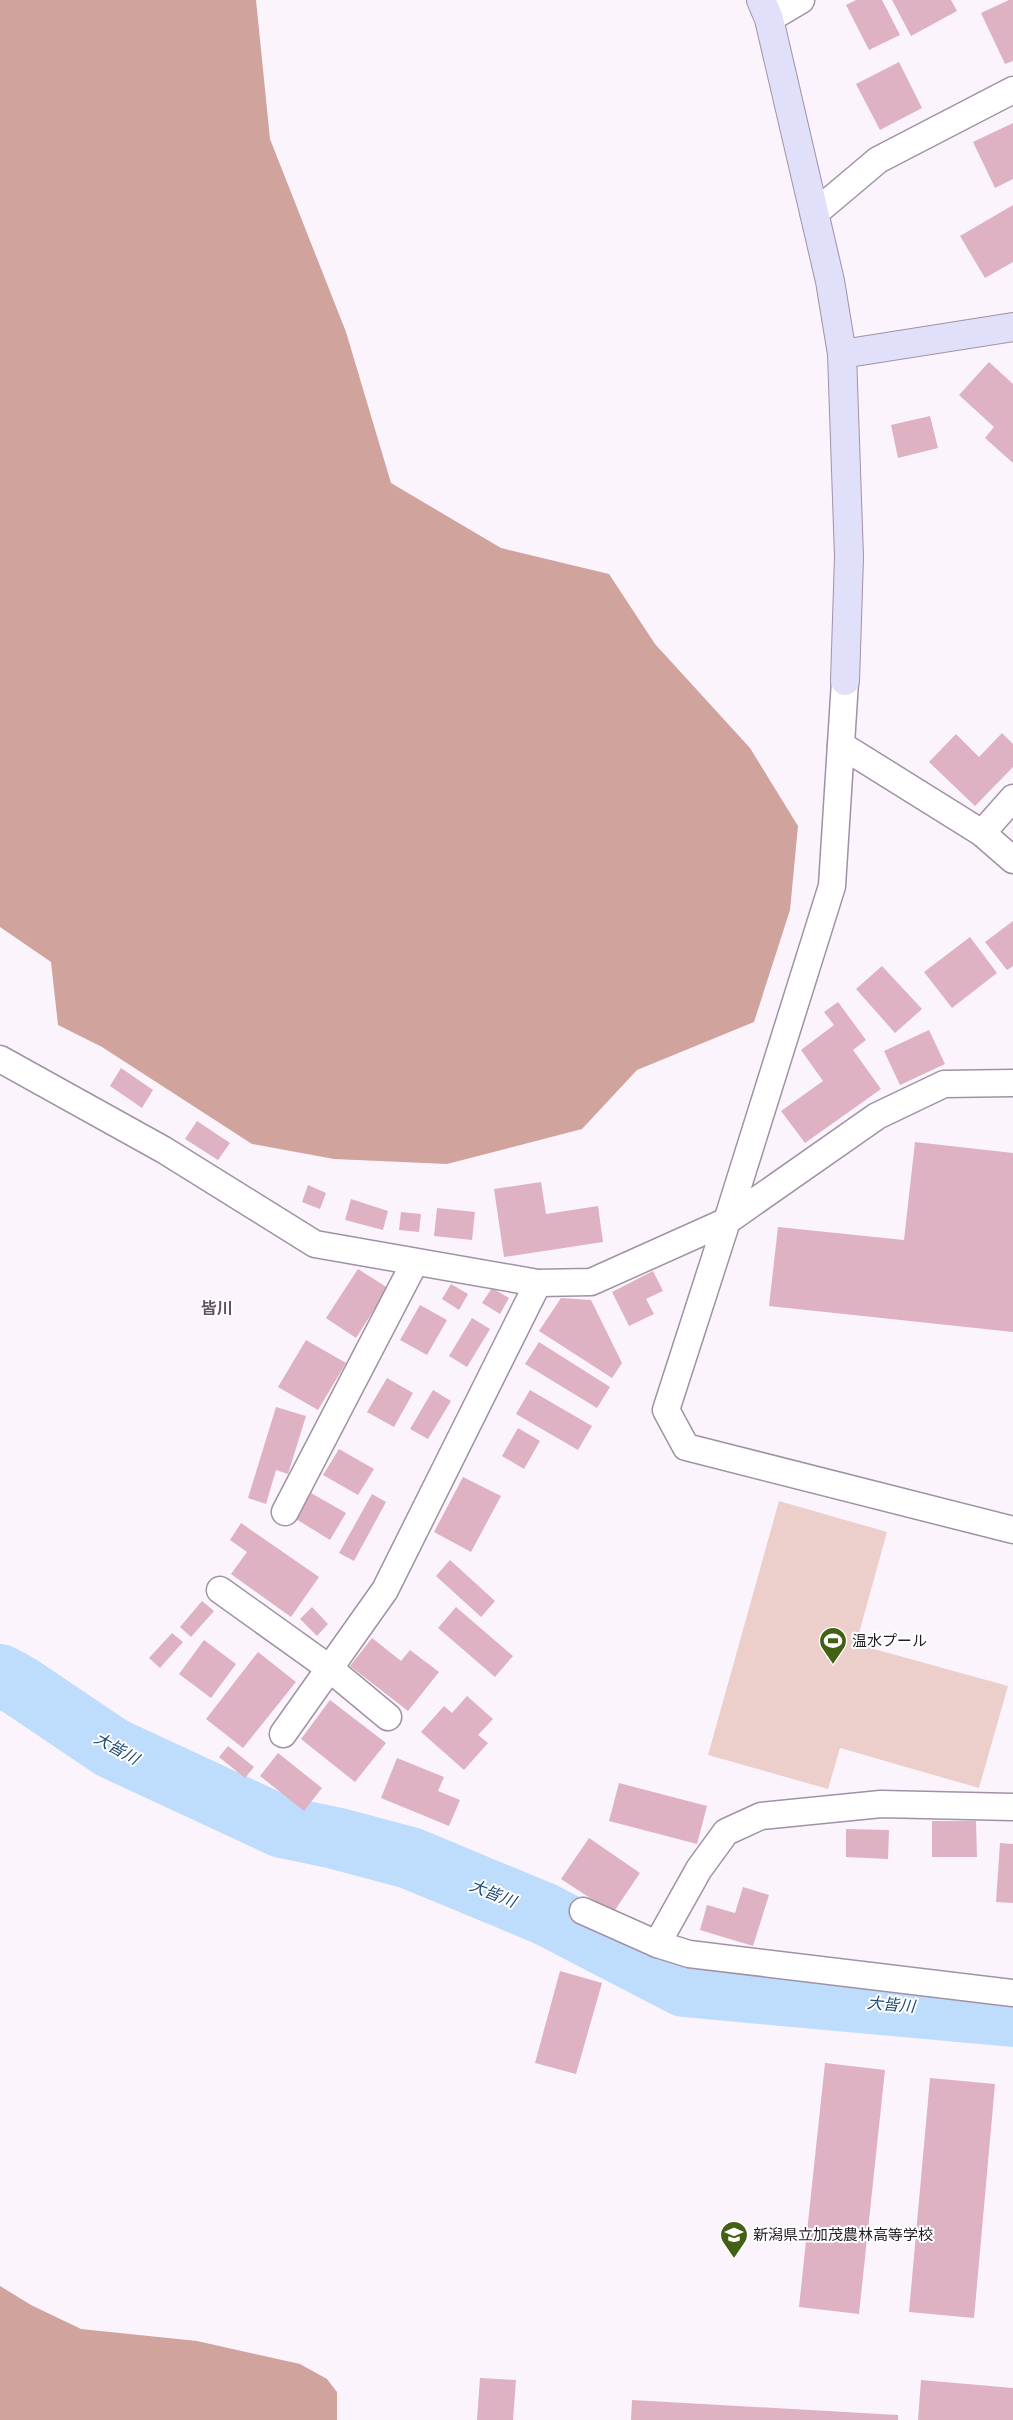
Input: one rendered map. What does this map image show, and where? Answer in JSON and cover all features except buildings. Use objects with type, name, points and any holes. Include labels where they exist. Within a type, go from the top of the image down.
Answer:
[{"type":"street","points":[[801,0],[765,9],[830,281],[842,354],[849,556],[845,681],[832,886],[666,1410],[686,1446],[1013,1530]]},
{"type":"street","points":[[814,214],[878,160],[1013,90]]},
{"type":"street","points":[[842,354],[1013,327]]},
{"type":"street","points":[[841,745],[982,833],[1013,860]]},
{"type":"street","points":[[982,833],[1013,798]]},
{"type":"street","points":[[0,1059],[164,1150],[315,1244],[538,1283],[592,1282],[727,1221],[877,1116],[944,1084],[1013,1083]]},
{"type":"street","points":[[285,1512],[415,1262]]},
{"type":"street","points":[[283,1734],[385,1590],[538,1283]]},
{"type":"street","points":[[220,1590],[329,1668],[388,1717]]},
{"type":"street","points":[[657,1944],[699,1869],[726,1832],[761,1816],[881,1804],[1013,1808]]},
{"type":"street","points":[[583,1910],[657,1944],[689,1954],[1013,1993]]},
{"type":"shaded area","points":[[0,0],[256,0],[270,139],[346,332],[391,483],[501,548],[609,574],[655,644],[750,748],[798,826],[790,910],[754,1022],[637,1070],[582,1129],[447,1164],[334,1159],[252,1144],[102,1047],[58,1025],[51,962],[0,927]]},
{"type":"shaded area","name":"温水プール","points":[[779,1501],[887,1532],[856,1644],[1008,1686],[979,1788],[840,1748],[828,1789],[708,1755]]},
{"type":"shaded area","points":[[0,2286],[31,2305],[81,2329],[197,2341],[300,2364],[327,2379],[337,2392],[337,2420],[0,2420]]},
{"type":"waterway","name":"大皆川","points":[[0,1675],[20,1686],[112,1748],[282,1827],[335,1838],[410,1858],[545,1914],[684,1986],[1013,2016]]},
{"type":"place","name":"温水プール","points":[[833,1665]]},
{"type":"place","name":"新潟県立加茂農林高等学校","points":[[734,2259]]},
{"type":"district","name":"皆川","points":[[217,1308]]}]
